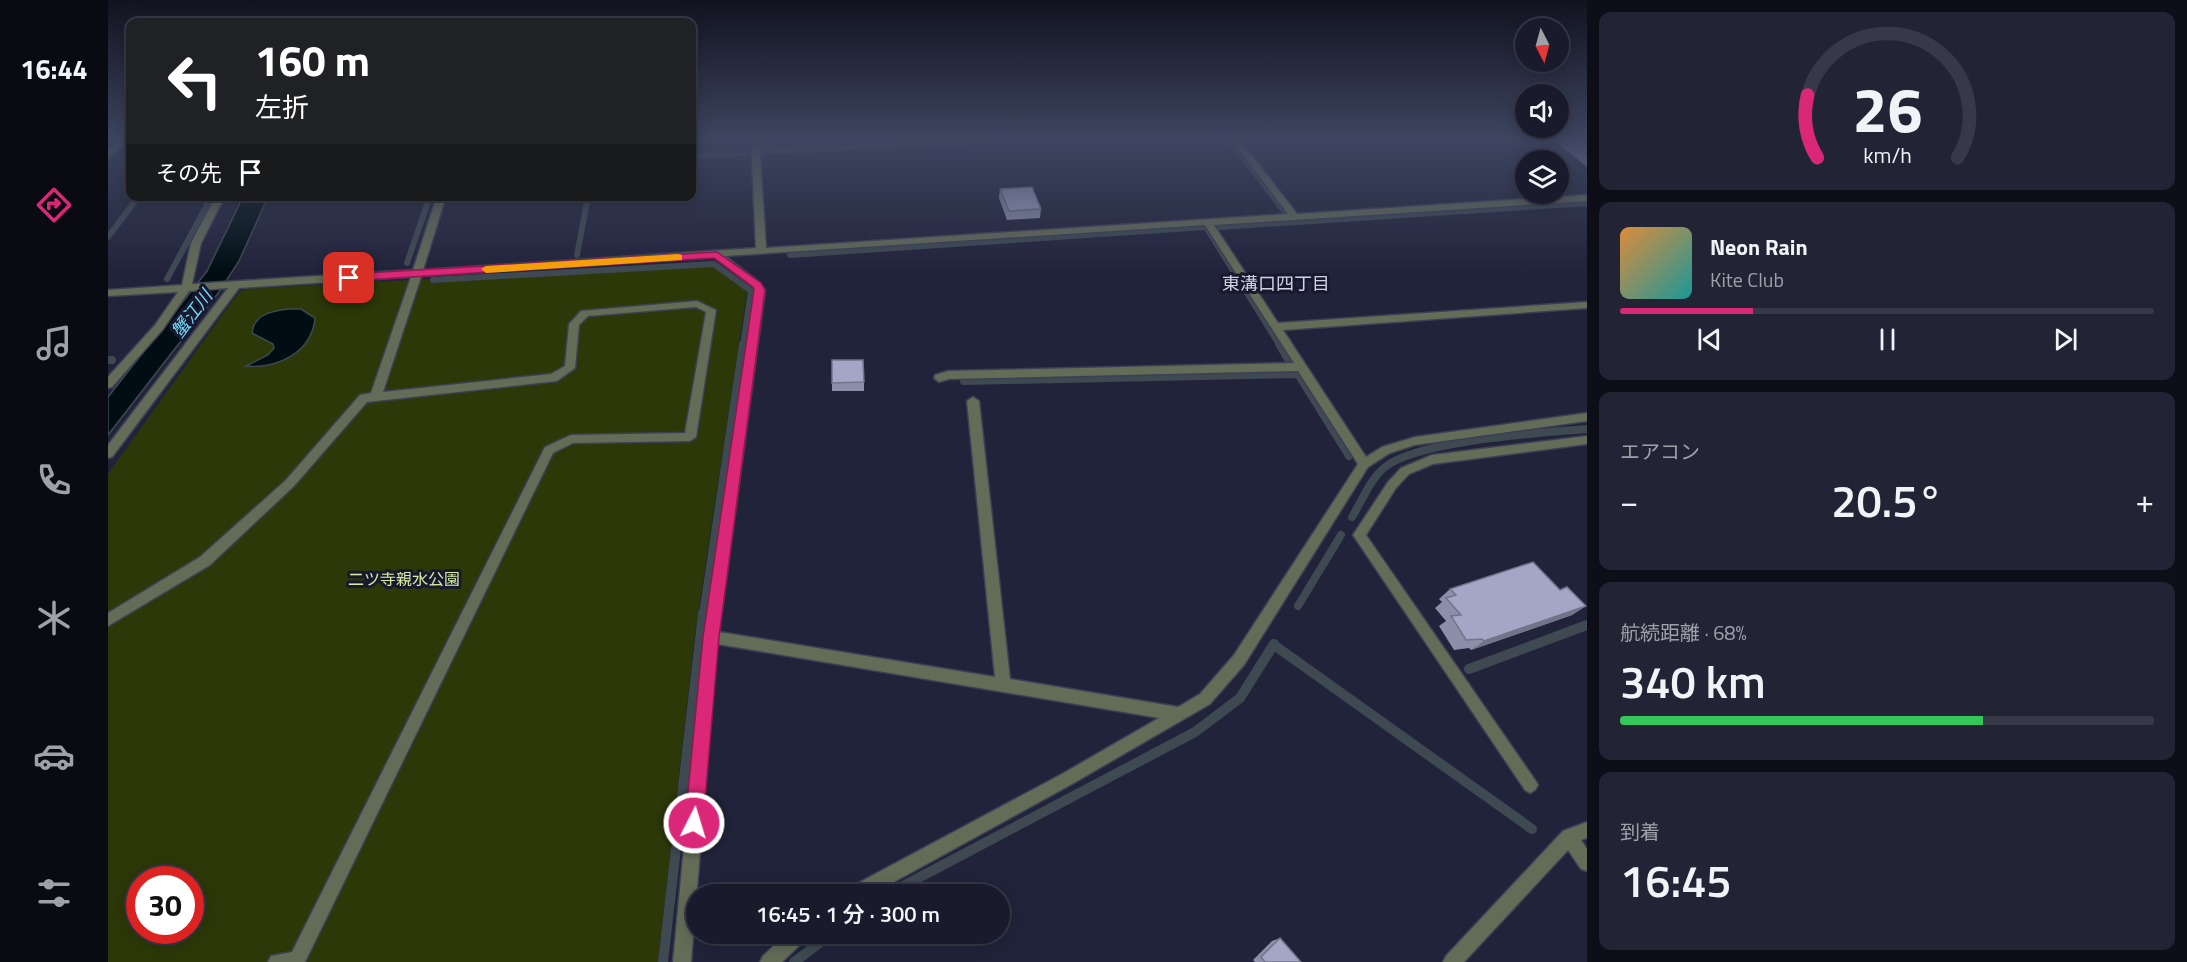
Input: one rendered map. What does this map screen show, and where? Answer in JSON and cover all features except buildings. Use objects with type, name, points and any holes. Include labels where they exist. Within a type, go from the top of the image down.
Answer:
[{"type":"street","points":[[757,184],[761,249]]},
{"type":"street","points":[[1269,184],[1294,216]]},
{"type":"street","points":[[108,293],[717,255],[761,249],[1587,198]]},
{"type":"street","points":[[108,384],[159,327],[186,288],[196,243],[217,201]]},
{"type":"street","points":[[376,396],[440,201]]},
{"type":"street","points":[[1207,221],[1364,465]]},
{"type":"street","points":[[682,962],[711,637],[760,290],[757,285],[717,255]]},
{"type":"street","points":[[108,454],[236,285]]},
{"type":"street","points":[[108,620],[206,561],[290,483],[364,398],[553,378],[570,368],[574,324],[585,314],[697,304],[711,310],[690,436],[571,439],[549,450],[296,961],[277,962]]},
{"type":"street","points":[[1276,327],[1587,305]]},
{"type":"street","points":[[939,378],[948,375],[1301,367]]},
{"type":"street","points":[[973,401],[1004,685]]},
{"type":"street","points":[[873,884],[1067,779],[1205,699],[1239,660],[1364,465],[1386,450],[1415,441],[1587,417]]},
{"type":"street","points":[[1530,785],[1359,535],[1392,485],[1405,471],[1432,460],[1587,440]]},
{"type":"street","points":[[711,637],[1179,714]]},
{"type":"street","points":[[1452,962],[1569,837],[1587,830]]},
{"type":"street","points":[[1569,837],[1587,863]]},
{"type":"street","points":[[769,962],[788,944]]},
{"type":"green space","name":"二ツ寺親水公園","points":[[712,265],[747,292],[695,633],[658,962],[108,962],[108,474],[238,293],[246,289],[430,279],[429,283]]},
{"type":"water","name":"蟹江川","points":[[241,201],[266,201],[239,261],[219,292],[108,435],[108,397],[207,271]]},
{"type":"water","points":[[301,309],[315,318],[307,340],[300,349],[281,361],[270,365],[246,366],[268,355],[274,348],[273,344],[252,333],[256,322],[270,312]]},
{"type":"waterway","points":[[1263,184],[1284,211]]},
{"type":"waterway","points":[[108,237],[135,201]]},
{"type":"waterway","points":[[167,279],[209,201]]},
{"type":"waterway","points":[[407,263],[428,201]]},
{"type":"waterway","points":[[577,255],[587,201]]},
{"type":"waterway","points":[[1220,227],[1587,203]]},
{"type":"waterway","points":[[790,255],[1206,227],[1280,346]]},
{"type":"waterway","points":[[433,280],[714,264],[751,291],[743,346]]},
{"type":"waterway","points":[[703,614],[743,344]]},
{"type":"waterway","points":[[1279,344],[1289,361]]},
{"type":"waterway","points":[[964,381],[1298,374],[1349,456]]},
{"type":"waterway","points":[[1352,517],[1380,472],[1402,458],[1424,450],[1482,439],[1587,429]]},
{"type":"waterway","points":[[1298,606],[1341,535]]},
{"type":"waterway","points":[[663,962],[703,613]]},
{"type":"waterway","points":[[1469,669],[1587,625]]},
{"type":"waterway","points":[[907,884],[1195,732],[1240,698],[1274,644]]},
{"type":"waterway","points":[[1274,645],[1532,829]]},
{"type":"waterway","points":[[794,962],[818,944]]},
{"type":"slow traffic","points":[[486,269],[678,257]]},
{"type":"district","name":"東溝口四丁目","points":[[1276,284]]},
{"type":"route","points":[[349,278],[717,255],[757,285],[760,290],[711,637],[694,823]]}]
